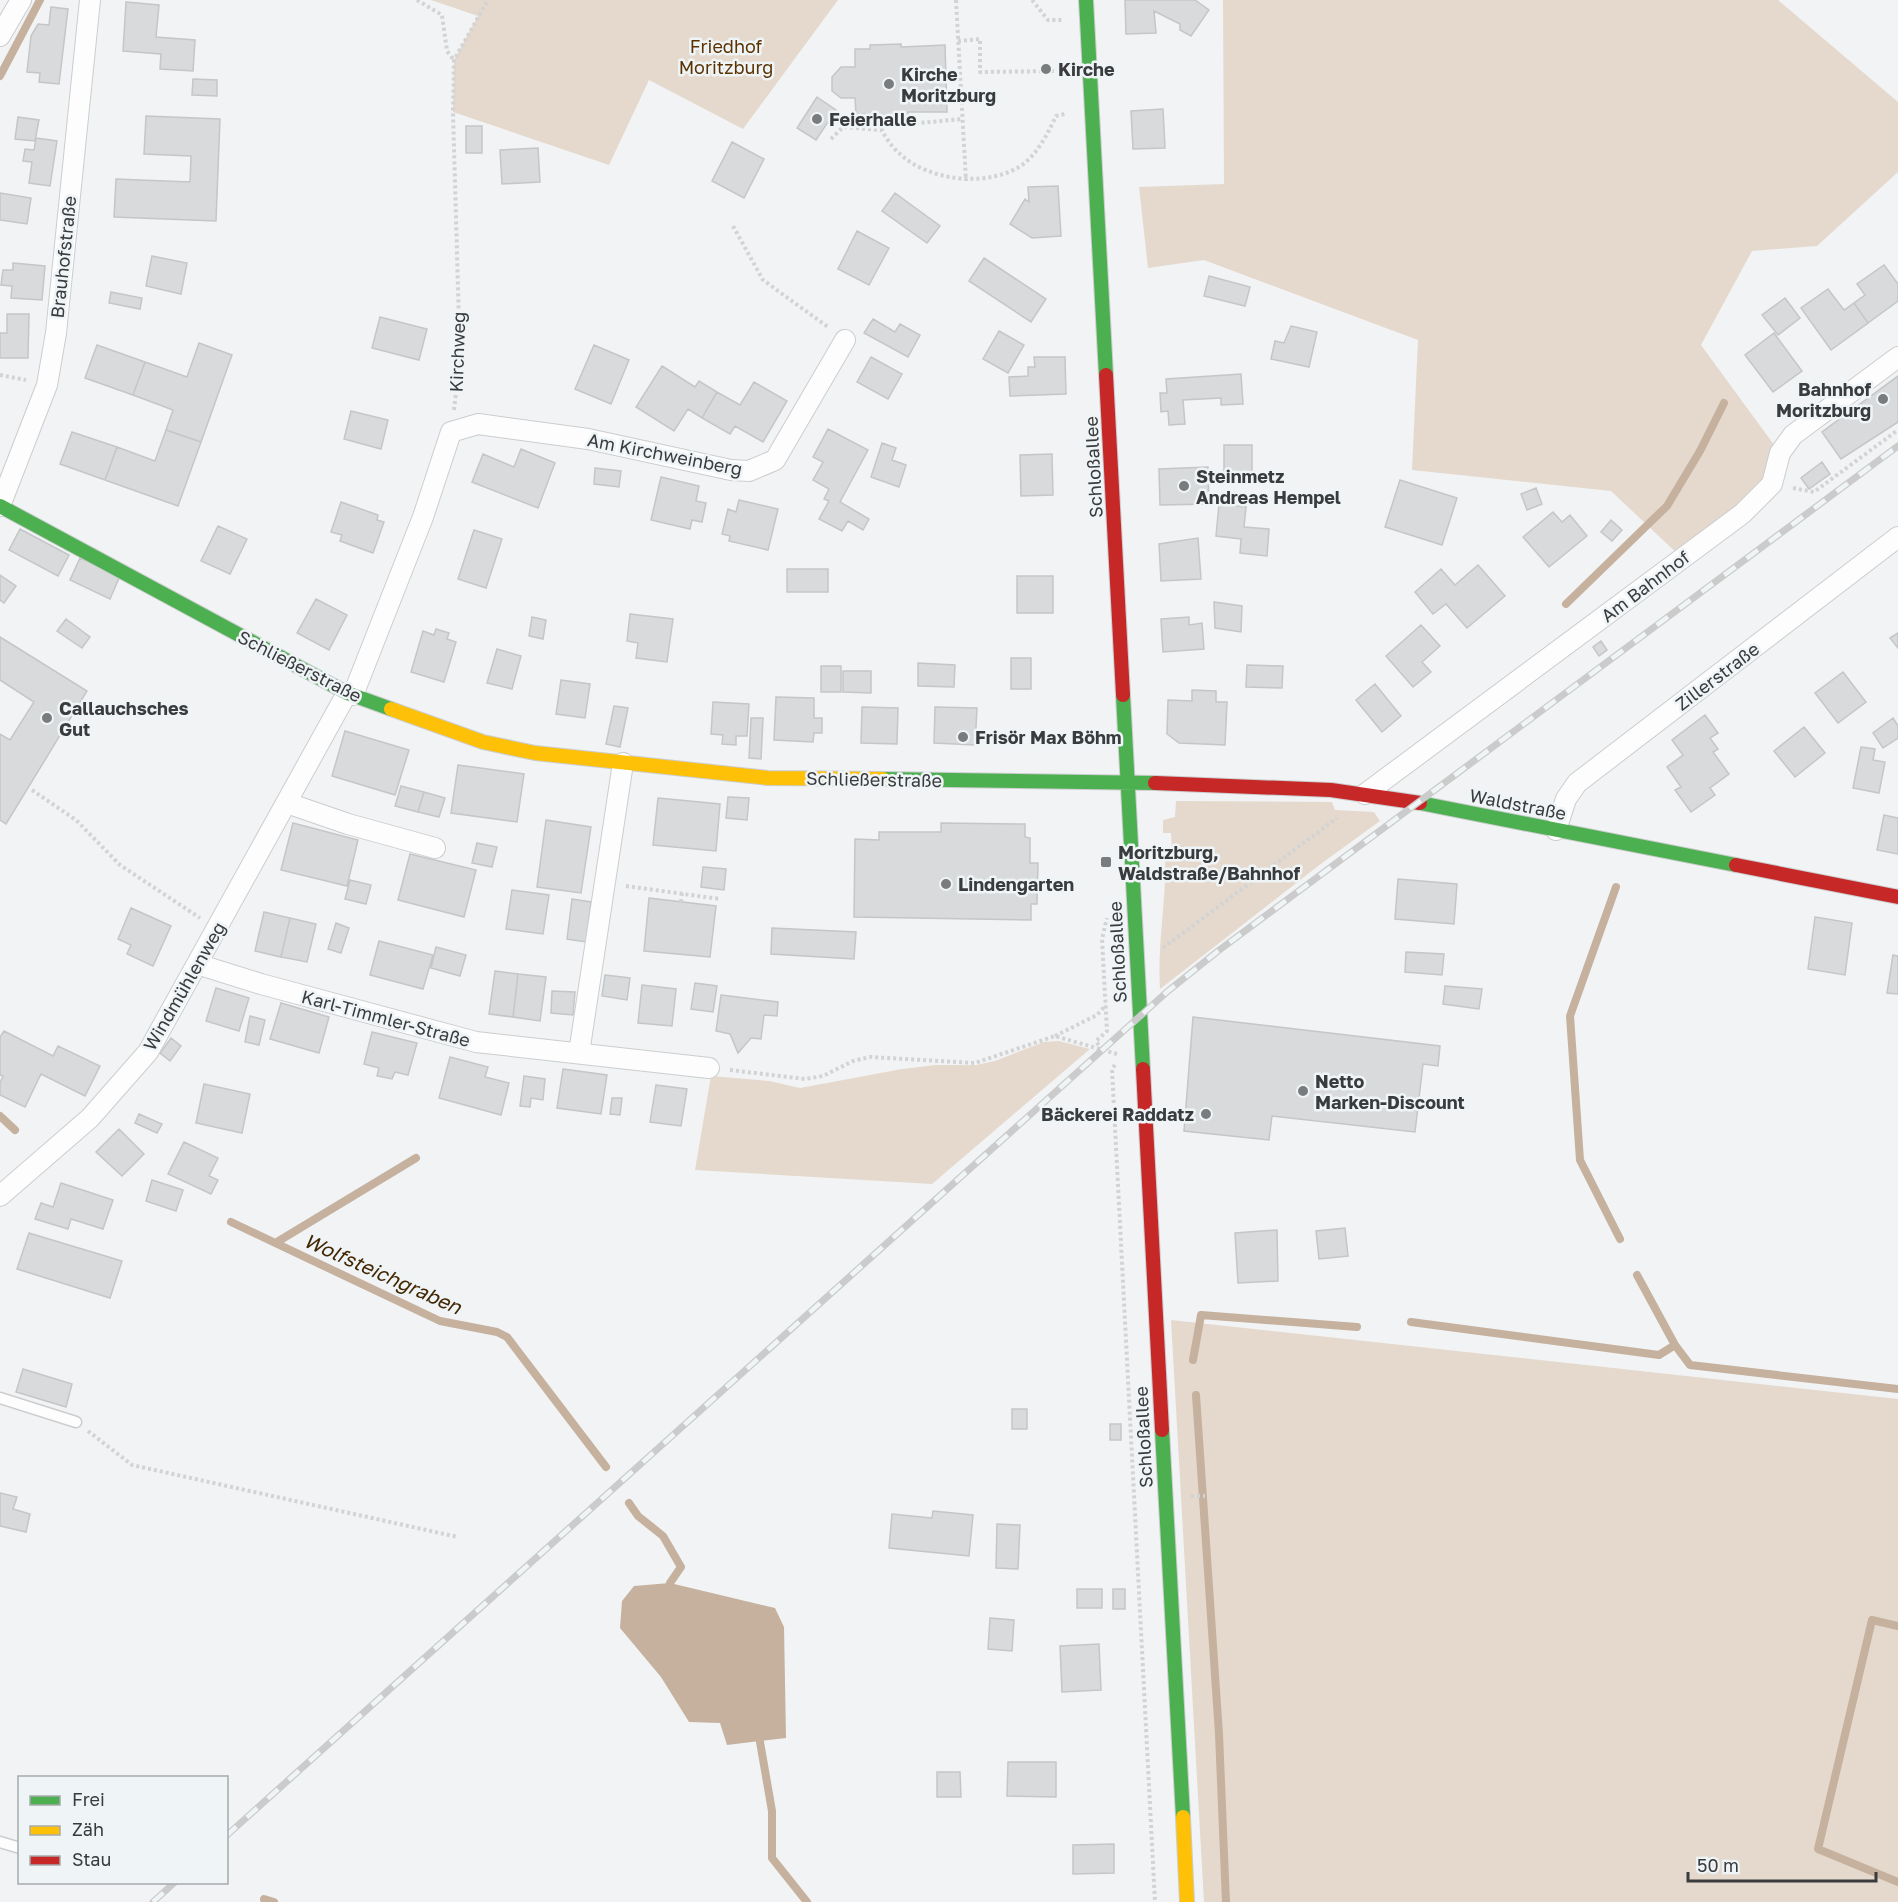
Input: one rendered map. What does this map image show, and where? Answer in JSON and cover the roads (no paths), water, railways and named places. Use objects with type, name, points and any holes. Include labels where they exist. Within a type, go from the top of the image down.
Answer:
[{"type":"street","points":[[0,36],[21,0]]},
{"type":"street","name":"Brauhofstraße","points":[[0,506],[47,385],[56,333],[90,0]]},
{"type":"street","name":"Schloßallee","points":[[1086,0],[1187,1902]]},
{"type":"street","name":"Am Kirchweinberg","points":[[350,694],[423,517],[451,432],[478,424],[588,439],[731,470],[749,471],[775,460],[845,340]]},
{"type":"street","name":"Am Bahnhof","points":[[1365,794],[1742,514],[1772,484],[1780,453],[1792,435],[1898,357]]},
{"type":"street","name":"Schließerstraße","points":[[0,506],[350,694],[483,742],[535,753],[768,777],[1126,782]]},
{"type":"street","name":"Zillerstraße","points":[[1556,830],[1566,799],[1576,783],[1898,537]]},
{"type":"street","name":"Windmühlenweg","points":[[0,1196],[90,1118],[148,1052],[350,694]]},
{"type":"street","points":[[579,1053],[623,763]]},
{"type":"street","name":"Waldstraße","points":[[1126,782],[1365,794],[1898,897]]},
{"type":"street","points":[[287,802],[348,824],[435,848]]},
{"type":"street","name":"Karl-Timmler-Straße","points":[[197,964],[304,996],[476,1042],[709,1068]]},
{"type":"lane","points":[[0,1398],[76,1422]]},
{"type":"lane","points":[[0,1842],[18,1847]]},
{"type":"waterway","points":[[0,76],[40,0]]},
{"type":"waterway","points":[[1566,604],[1667,506],[1700,451],[1724,403]]},
{"type":"waterway","points":[[1616,887],[1570,1016],[1580,1160],[1620,1239]]},
{"type":"waterway","name":"Wolfsteichgraben","points":[[0,1116],[15,1130]]},
{"type":"waterway","points":[[277,1242],[416,1158]]},
{"type":"waterway","name":"Wolfsteichgraben","points":[[231,1222],[440,1321],[497,1332],[507,1337],[606,1467]]},
{"type":"waterway","points":[[1637,1275],[1675,1345]]},
{"type":"waterway","points":[[1193,1360],[1201,1315],[1357,1327]]},
{"type":"waterway","points":[[1411,1322],[1659,1355],[1675,1345],[1690,1365],[1898,1389]]},
{"type":"waterway","points":[[1196,1395],[1219,1734],[1226,1902]]},
{"type":"waterway","name":"Wolfsteichgraben","points":[[629,1503],[638,1516],[663,1536],[681,1567],[670,1583]]},
{"type":"waterway","points":[[1898,1626],[1872,1620],[1818,1849],[1898,1882]]},
{"type":"waterway","name":"Wolfsteichgraben","points":[[760,1742],[772,1811],[772,1858],[807,1902]]},
{"type":"waterway","points":[[264,1899],[274,1902]]},
{"type":"railway","points":[[228,1834],[1168,991],[1218,951],[1898,446]]},
{"type":"railway","points":[[153,1902],[173,1884]]},
{"type":"place","name":"Kirche","points":[[1046,69]]},
{"type":"place","name":"Kirche Moritzburg","points":[[889,84]]},
{"type":"place","name":"Feierhalle","points":[[817,119]]},
{"type":"place","name":"Bahnhof Moritzburg","points":[[1883,399]]},
{"type":"place","name":"Steinmetz Andreas Hempel","points":[[1184,486]]},
{"type":"place","name":"Callauchsches Gut","points":[[47,718]]},
{"type":"place","name":"Frisör Max Böhm","points":[[963,737]]},
{"type":"place","name":"Moritzburg, Waldstraße/Bahnhof","points":[[1106,862]]},
{"type":"place","name":"Lindengarten","points":[[946,884]]},
{"type":"place","name":"Netto Marken-Discount","points":[[1303,1091]]},
{"type":"place","name":"Bäckerei Raddatz","points":[[1206,1114]]},
{"type":"park label","name":"Friedhof Moritzburg","points":[[726,56]]}]
